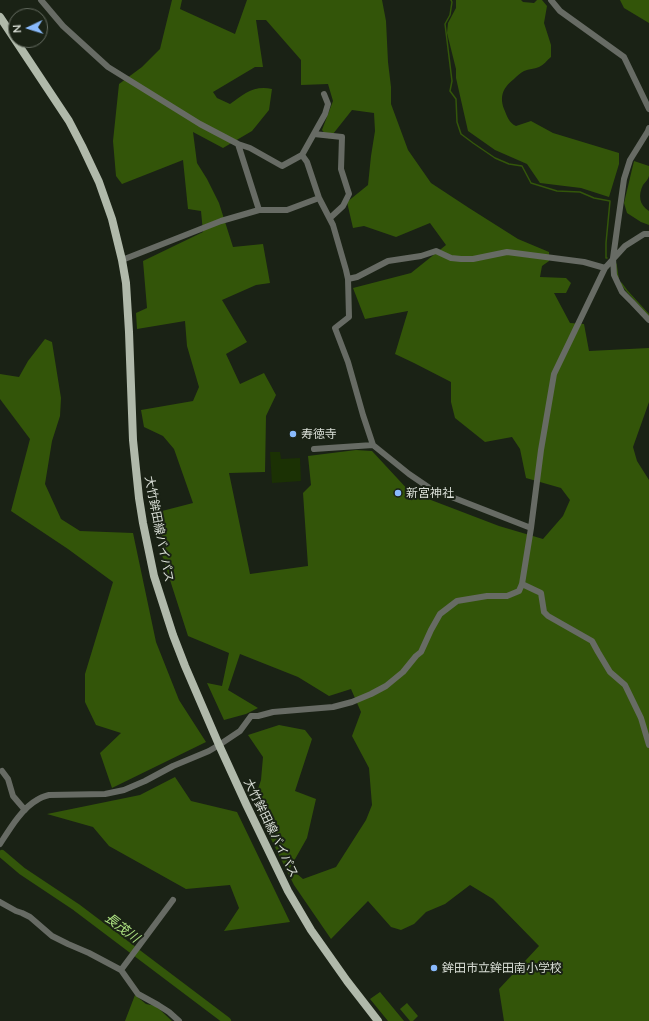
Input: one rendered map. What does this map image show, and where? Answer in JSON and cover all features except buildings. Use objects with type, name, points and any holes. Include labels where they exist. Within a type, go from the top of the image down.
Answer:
[{"type":"main road","name":"大竹鉾田線バイパス","points":[[0,17],[69,121],[91,164],[106,200],[117,238],[122,260],[128,305],[135,469],[154,576],[173,635],[219,745],[288,891],[312,930],[347,981],[378,1021]]},
{"type":"street","points":[[41,0],[63,26],[108,68],[200,124],[238,144],[250,148],[282,166],[302,155],[325,114],[328,104],[324,94]]},
{"type":"street","points":[[551,0],[560,11],[624,57],[648,105]]},
{"type":"street","points":[[649,128],[630,160],[624,179],[613,258],[614,275],[622,292],[649,320]]},
{"type":"street","points":[[314,134],[342,138],[341,169],[349,194],[343,206],[330,218]]},
{"type":"street","points":[[238,144],[259,210]]},
{"type":"street","points":[[302,155],[307,162],[319,198],[333,224],[348,279],[349,317],[335,328],[348,362],[373,445],[408,474],[431,489],[531,528]]},
{"type":"street","points":[[122,260],[221,221],[259,210],[287,210],[319,198]]},
{"type":"street","points":[[0,844],[25,810],[36,800],[49,795],[105,794],[124,790],[219,745],[240,731],[251,716],[273,712],[333,707],[352,702],[371,694],[386,686],[403,672],[421,652],[440,614],[457,601],[486,596],[507,596],[519,591],[522,584],[541,450],[554,374],[605,268],[625,246],[644,234],[649,234]]},
{"type":"street","points":[[348,279],[357,277],[388,261],[421,256],[436,251],[451,258],[461,259],[473,259],[507,252],[584,262],[605,268]]},
{"type":"street","points":[[314,449],[373,445]]},
{"type":"street","points":[[522,584],[541,593],[544,612],[548,616],[592,642],[610,672],[625,685],[640,718],[649,745]]},
{"type":"street","points":[[2,770],[8,779],[13,796],[25,810]]},
{"type":"street","points":[[121,970],[172,900]]},
{"type":"street","points":[[0,902],[30,917],[52,936],[121,970],[138,994],[169,1012],[179,1021]]},
{"type":"shaded area","points":[[172,0],[182,0],[180,9],[235,34],[247,0],[382,0],[386,21],[391,104],[408,150],[431,183],[518,239],[549,252],[549,261],[542,266],[540,277],[566,278],[571,283],[566,293],[554,293],[570,323],[584,324],[589,351],[649,348],[649,402],[633,447],[637,461],[649,480],[649,1021],[504,1021],[499,989],[539,946],[493,899],[470,885],[445,904],[426,912],[414,924],[401,930],[391,927],[368,901],[331,939],[294,885],[257,811],[255,798],[261,780],[263,757],[248,735],[279,725],[305,730],[312,739],[295,791],[316,799],[307,838],[290,868],[303,879],[336,867],[366,820],[372,805],[369,768],[352,736],[361,712],[351,689],[329,696],[298,677],[240,654],[228,690],[258,708],[246,714],[224,720],[207,683],[222,686],[229,653],[188,636],[162,555],[162,511],[193,503],[174,449],[163,436],[144,427],[141,410],[193,401],[199,387],[187,346],[185,321],[137,329],[136,313],[147,308],[143,261],[203,232],[201,211],[188,209],[183,160],[122,184],[116,176],[113,141],[119,84],[142,67],[160,49]],"holes":[[[256,20],[266,20],[301,60],[301,85],[328,84],[333,101],[322,130],[329,139],[352,110],[374,113],[375,131],[368,185],[347,202],[353,228],[364,226],[396,237],[430,223],[446,245],[411,273],[353,288],[365,319],[408,311],[395,354],[451,382],[451,402],[455,418],[485,442],[512,437],[520,449],[526,478],[561,488],[570,500],[563,516],[543,539],[499,526],[410,492],[372,451],[356,450],[308,456],[311,485],[303,493],[308,566],[250,574],[229,473],[265,472],[266,416],[276,395],[264,373],[240,384],[226,354],[247,342],[222,300],[256,285],[270,283],[263,244],[233,247],[219,203],[197,163],[193,132],[223,148],[252,131],[269,110],[272,89],[254,89],[230,104],[217,98],[213,92],[255,67],[263,67]]]},
{"type":"shaded area","points":[[456,0],[521,0],[523,2],[534,3],[537,0],[542,0],[547,6],[544,23],[551,45],[551,57],[541,66],[521,73],[505,88],[502,95],[504,109],[507,117],[516,126],[531,121],[553,133],[619,153],[619,164],[609,197],[581,188],[540,183],[527,164],[495,150],[468,131],[456,78],[456,69],[447,33],[448,23],[456,8]]},
{"type":"shaded area","points":[[620,0],[649,0],[649,23],[624,8]]},
{"type":"shaded area","points":[[634,161],[649,166],[649,176],[640,192],[640,200],[643,206],[649,211],[649,225],[627,213],[624,203]]},
{"type":"shaded area","points":[[45,339],[52,342],[61,398],[60,416],[52,441],[45,484],[61,519],[80,531],[133,533],[156,642],[179,700],[206,742],[112,788],[100,753],[121,733],[96,725],[85,702],[85,674],[113,582],[68,549],[11,511],[30,439],[0,399],[0,374],[19,377],[28,361]]},
{"type":"shaded area","points":[[270,452],[280,452],[281,459],[300,458],[301,481],[272,483]]},
{"type":"shaded area","points":[[175,777],[191,801],[237,812],[290,922],[224,931],[239,908],[230,885],[186,889],[109,846],[93,827],[47,814],[140,795]]},
{"type":"shaded area","points":[[380,992],[404,1021],[388,1021],[370,999]]},
{"type":"shaded area","points":[[135,995],[146,1004],[156,1006],[172,1021],[125,1021]]},
{"type":"shaded area","points":[[407,1003],[418,1016],[413,1021],[410,1021],[400,1009]]},
{"type":"waterway","points":[[451,0],[450,15],[445,24],[452,81],[450,91],[456,99],[457,122],[461,134],[495,158],[509,164],[522,166],[531,183],[557,191],[580,192],[594,198],[610,201],[606,243],[607,258]]},
{"type":"waterway","points":[[616,264],[618,278]]},
{"type":"waterway","points":[[621,283],[649,315]]},
{"type":"waterway","name":"長茂川","points":[[2,854],[22,871],[76,907],[227,1021]]},
{"type":"place","name":"寿徳寺","points":[[293,434]]},
{"type":"place","name":"新宮神社","points":[[398,493]]},
{"type":"place","name":"鉾田市立鉾田南小学校","points":[[434,968]]}]
